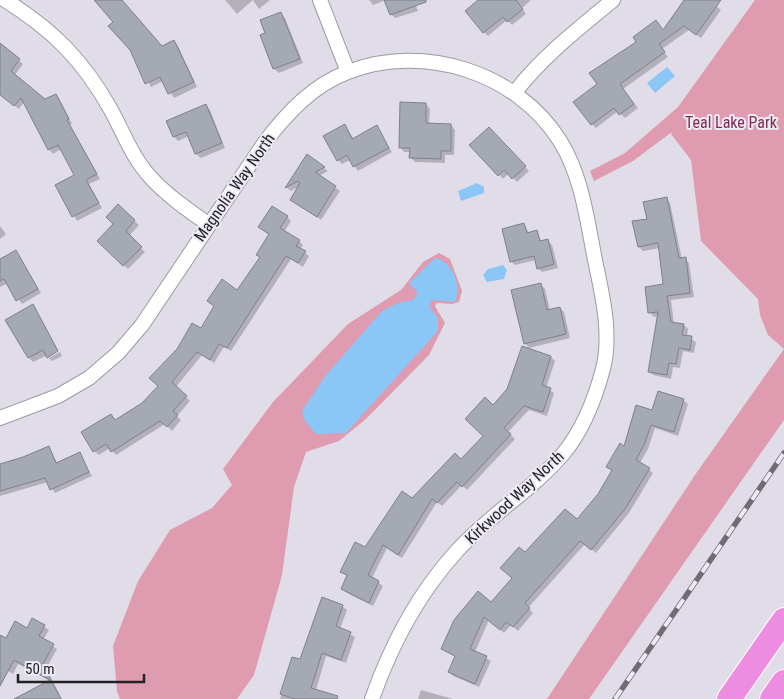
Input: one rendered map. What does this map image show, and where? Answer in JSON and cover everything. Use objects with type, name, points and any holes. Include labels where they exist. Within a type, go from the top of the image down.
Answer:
[{"type":"highway","points":[[729,699],[784,620]]},
{"type":"highway","points":[[772,699],[784,682]]},
{"type":"street","points":[[5,0],[35,18],[65,44],[91,76],[138,162],[152,179],[182,206],[208,224]]},
{"type":"street","points":[[320,0],[348,72]]},
{"type":"street","points":[[515,92],[528,75],[556,48],[613,0]]},
{"type":"street","name":"Magnolia Way North","points":[[0,418],[58,396],[89,378],[118,353],[142,325],[208,224],[265,142],[287,113],[314,91],[348,72],[393,62],[426,62],[479,74],[515,92]]},
{"type":"street","name":"Kirkwood Way North","points":[[372,699],[397,638],[423,593],[456,552],[493,515],[562,454],[579,431],[594,398],[604,366],[606,333],[603,298],[578,183],[569,158],[559,139],[515,92]]},
{"type":"green space","name":"Teal Lake Park","points":[[755,0],[784,0],[784,349],[768,335],[760,315],[758,299],[701,241],[691,160],[671,134],[672,132],[633,161],[594,181],[590,171],[625,153],[678,107]]},
{"type":"green space","points":[[439,253],[450,259],[462,291],[459,302],[452,304],[437,303],[435,306],[445,323],[429,355],[366,419],[339,441],[306,452],[294,487],[282,575],[254,675],[237,699],[120,699],[117,691],[113,646],[138,581],[170,530],[212,508],[232,485],[223,469],[273,402],[348,324],[401,290],[423,262]]},
{"type":"green space","points":[[784,349],[784,420],[589,699],[547,699],[697,472]]},
{"type":"water","points":[[667,67],[675,76],[655,93],[647,83]]},
{"type":"water","points":[[477,183],[484,187],[484,193],[461,201],[458,191]]},
{"type":"water","points":[[435,258],[447,264],[451,269],[457,289],[455,302],[431,300],[430,308],[438,318],[438,331],[346,433],[316,434],[305,421],[302,411],[326,375],[382,311],[398,303],[413,300],[418,293],[409,283]]},
{"type":"water","points":[[503,265],[507,270],[504,279],[487,282],[483,275],[488,269]]},
{"type":"building","points":[[94,0],[122,0],[162,46],[174,40],[194,82],[168,94],[160,77],[145,84],[130,50],[108,26],[113,22]]},
{"type":"building","points":[[384,0],[426,0],[426,2],[390,15]]},
{"type":"building","points":[[478,0],[516,0],[523,9],[507,22],[503,17],[483,33],[465,11]]},
{"type":"building","points":[[684,0],[721,0],[696,35],[684,26],[659,44],[665,52],[620,84],[634,104],[619,115],[614,108],[591,125],[573,102],[597,84],[589,73],[636,42],[633,37],[656,20],[663,30]]},
{"type":"building","points":[[281,12],[300,59],[273,69],[260,35],[265,33],[260,20]]},
{"type":"building","points":[[0,43],[20,59],[11,71],[45,99],[56,94],[69,119],[67,120],[97,174],[86,180],[99,203],[72,217],[55,185],[74,175],[58,145],[48,150],[21,98],[14,106],[0,95]]},
{"type":"building","points":[[400,102],[426,103],[426,123],[451,124],[451,151],[441,151],[441,159],[409,158],[410,148],[399,148]]},
{"type":"building","points":[[206,104],[222,143],[195,154],[186,132],[173,137],[166,121]]},
{"type":"building","points":[[345,124],[352,139],[377,125],[389,148],[353,167],[347,155],[337,161],[323,136]]},
{"type":"building","points":[[489,127],[526,166],[512,179],[504,170],[498,176],[469,145]]},
{"type":"building","points":[[307,154],[325,167],[315,172],[336,186],[317,217],[290,200],[300,183],[298,181],[285,188]]},
{"type":"building","points":[[667,197],[679,258],[686,257],[690,293],[667,296],[671,322],[684,324],[682,335],[692,336],[690,350],[679,348],[676,364],[669,363],[667,375],[648,372],[658,312],[648,313],[645,287],[663,284],[658,243],[638,247],[632,221],[647,219],[643,202]]},
{"type":"building","points":[[118,204],[135,220],[126,231],[142,247],[123,266],[97,241],[113,224],[106,217]]},
{"type":"building","points":[[272,206],[288,216],[280,228],[300,240],[296,246],[306,251],[298,263],[286,256],[227,348],[219,344],[210,360],[197,352],[172,382],[187,396],[173,411],[178,415],[167,427],[160,421],[111,452],[106,444],[93,452],[81,432],[111,414],[115,420],[142,403],[158,386],[149,378],[177,349],[192,323],[201,328],[214,306],[207,301],[222,279],[237,290],[260,257],[256,255],[269,234],[258,227]]},
{"type":"building","points":[[524,223],[527,233],[537,230],[540,241],[548,239],[554,264],[537,269],[534,256],[510,262],[502,229]]},
{"type":"building","points":[[16,250],[38,289],[16,301],[4,279],[0,281],[0,259]]},
{"type":"building","points":[[541,283],[547,310],[560,307],[566,334],[524,344],[511,290]]},
{"type":"building","points":[[33,304],[58,351],[47,358],[43,350],[28,358],[5,320]]},
{"type":"building","points":[[522,346],[551,356],[542,385],[551,388],[543,412],[524,406],[504,428],[511,434],[462,487],[457,482],[437,503],[432,499],[398,555],[383,545],[368,575],[379,581],[369,603],[341,589],[347,575],[340,572],[355,542],[365,547],[402,491],[412,498],[455,453],[461,459],[483,436],[465,419],[485,397],[493,405],[507,389]]},
{"type":"building","points":[[658,391],[684,399],[674,432],[651,425],[636,460],[650,468],[625,509],[591,550],[580,541],[525,603],[530,608],[513,627],[506,622],[500,630],[484,617],[470,649],[487,656],[475,684],[448,672],[455,656],[441,649],[454,620],[478,591],[491,602],[512,578],[500,568],[519,547],[525,552],[565,509],[577,519],[598,494],[612,470],[606,467],[620,443],[624,446],[636,405],[652,410]]},
{"type":"building","points":[[49,446],[56,463],[80,452],[89,472],[50,490],[45,478],[0,491],[0,464]]},
{"type":"building","points":[[322,597],[343,605],[336,626],[351,632],[341,660],[322,653],[311,688],[338,696],[337,699],[295,699],[280,694],[292,657],[300,659]]},
{"type":"building","points":[[32,618],[45,625],[39,636],[54,644],[43,664],[61,699],[14,699],[50,680],[14,660],[0,686],[0,635],[6,638],[15,621],[27,628]]},
{"type":"railway","points":[[615,699],[784,453]]}]
